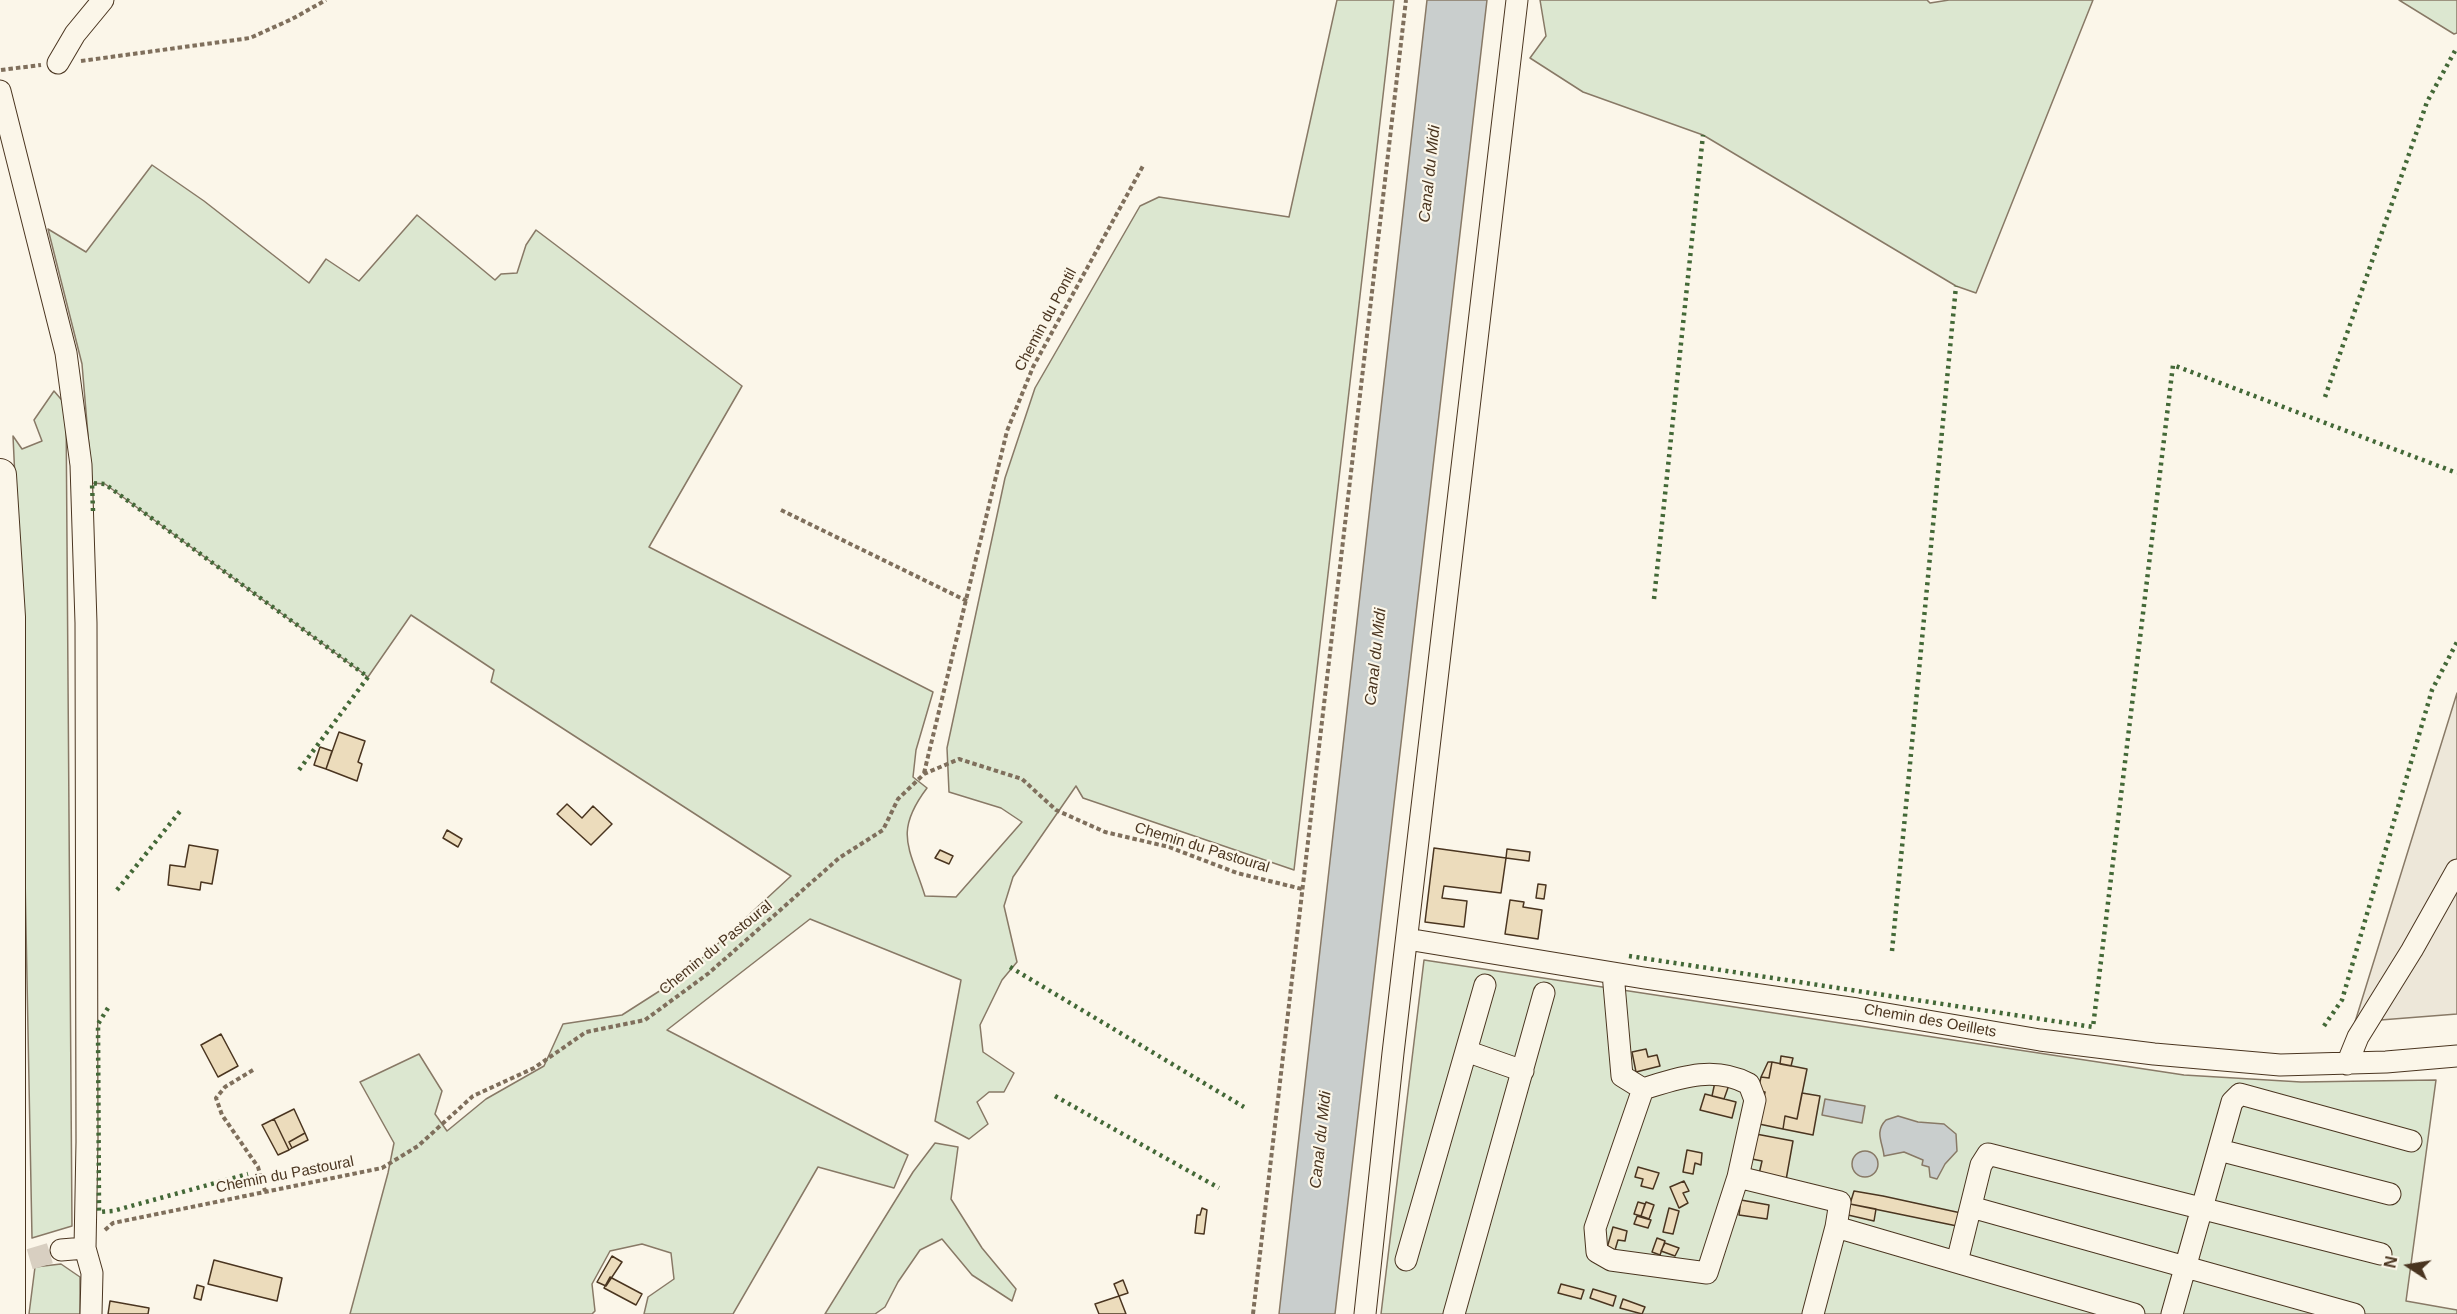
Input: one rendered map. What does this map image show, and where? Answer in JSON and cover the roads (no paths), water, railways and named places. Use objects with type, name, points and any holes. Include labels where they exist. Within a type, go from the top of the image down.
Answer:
[{"type":"highway","points":[[0,476],[9,618],[9,1314]]},
{"type":"street","points":[[58,63],[75,34],[103,0]]},
{"type":"street","points":[[1365,1314],[1517,0]]},
{"type":"street","points":[[0,91],[66,353],[81,465],[86,659],[87,1142],[85,1248],[92,1273],[91,1314]]},
{"type":"street","points":[[2347,1064],[2358,1037],[2412,950],[2457,870]]},
{"type":"street","name":"Chemin des Oeillets","points":[[1407,939],[2040,1040],[2280,1065],[2347,1064],[2457,1056]]},
{"type":"street","points":[[1613,973],[1622,1076],[1643,1089],[1694,1073],[1739,1079],[1749,1084],[1755,1100],[1738,1177],[1707,1273],[1611,1260],[1597,1252],[1595,1228],[1643,1089]]},
{"type":"street","points":[[1407,1260],[1485,985]]},
{"type":"street","points":[[1454,1314],[1544,993]]},
{"type":"street","points":[[1467,1051],[1523,1071]]},
{"type":"street","points":[[2172,1314],[2232,1102],[2240,1094],[2411,1141]]},
{"type":"street","points":[[2219,1150],[2390,1194]]},
{"type":"street","points":[[1957,1262],[1981,1165],[1988,1154],[2381,1254]]},
{"type":"street","points":[[1738,1177],[1840,1202],[1816,1313]]},
{"type":"street","points":[[1971,1207],[2354,1314]]},
{"type":"street","points":[[1836,1227],[2134,1314]]},
{"type":"street","points":[[61,1250],[85,1248]]},
{"type":"water","name":"Canal du Midi","points":[[1427,0],[1487,0],[1335,1314],[1279,1314]]},
{"type":"water","points":[[1825,1099],[1865,1106],[1862,1123],[1822,1115]]},
{"type":"water","points":[[1898,1116],[1918,1122],[1944,1124],[1956,1134],[1957,1151],[1945,1164],[1937,1179],[1930,1177],[1929,1167],[1922,1165],[1923,1160],[1904,1152],[1884,1156],[1880,1129],[1886,1120]]},
{"type":"water","points":[[1865,1151],[1874,1155],[1878,1164],[1874,1173],[1865,1177],[1856,1173],[1852,1164],[1856,1155]]},
{"type":"tunnel","points":[[0,1268],[61,1250]]}]
